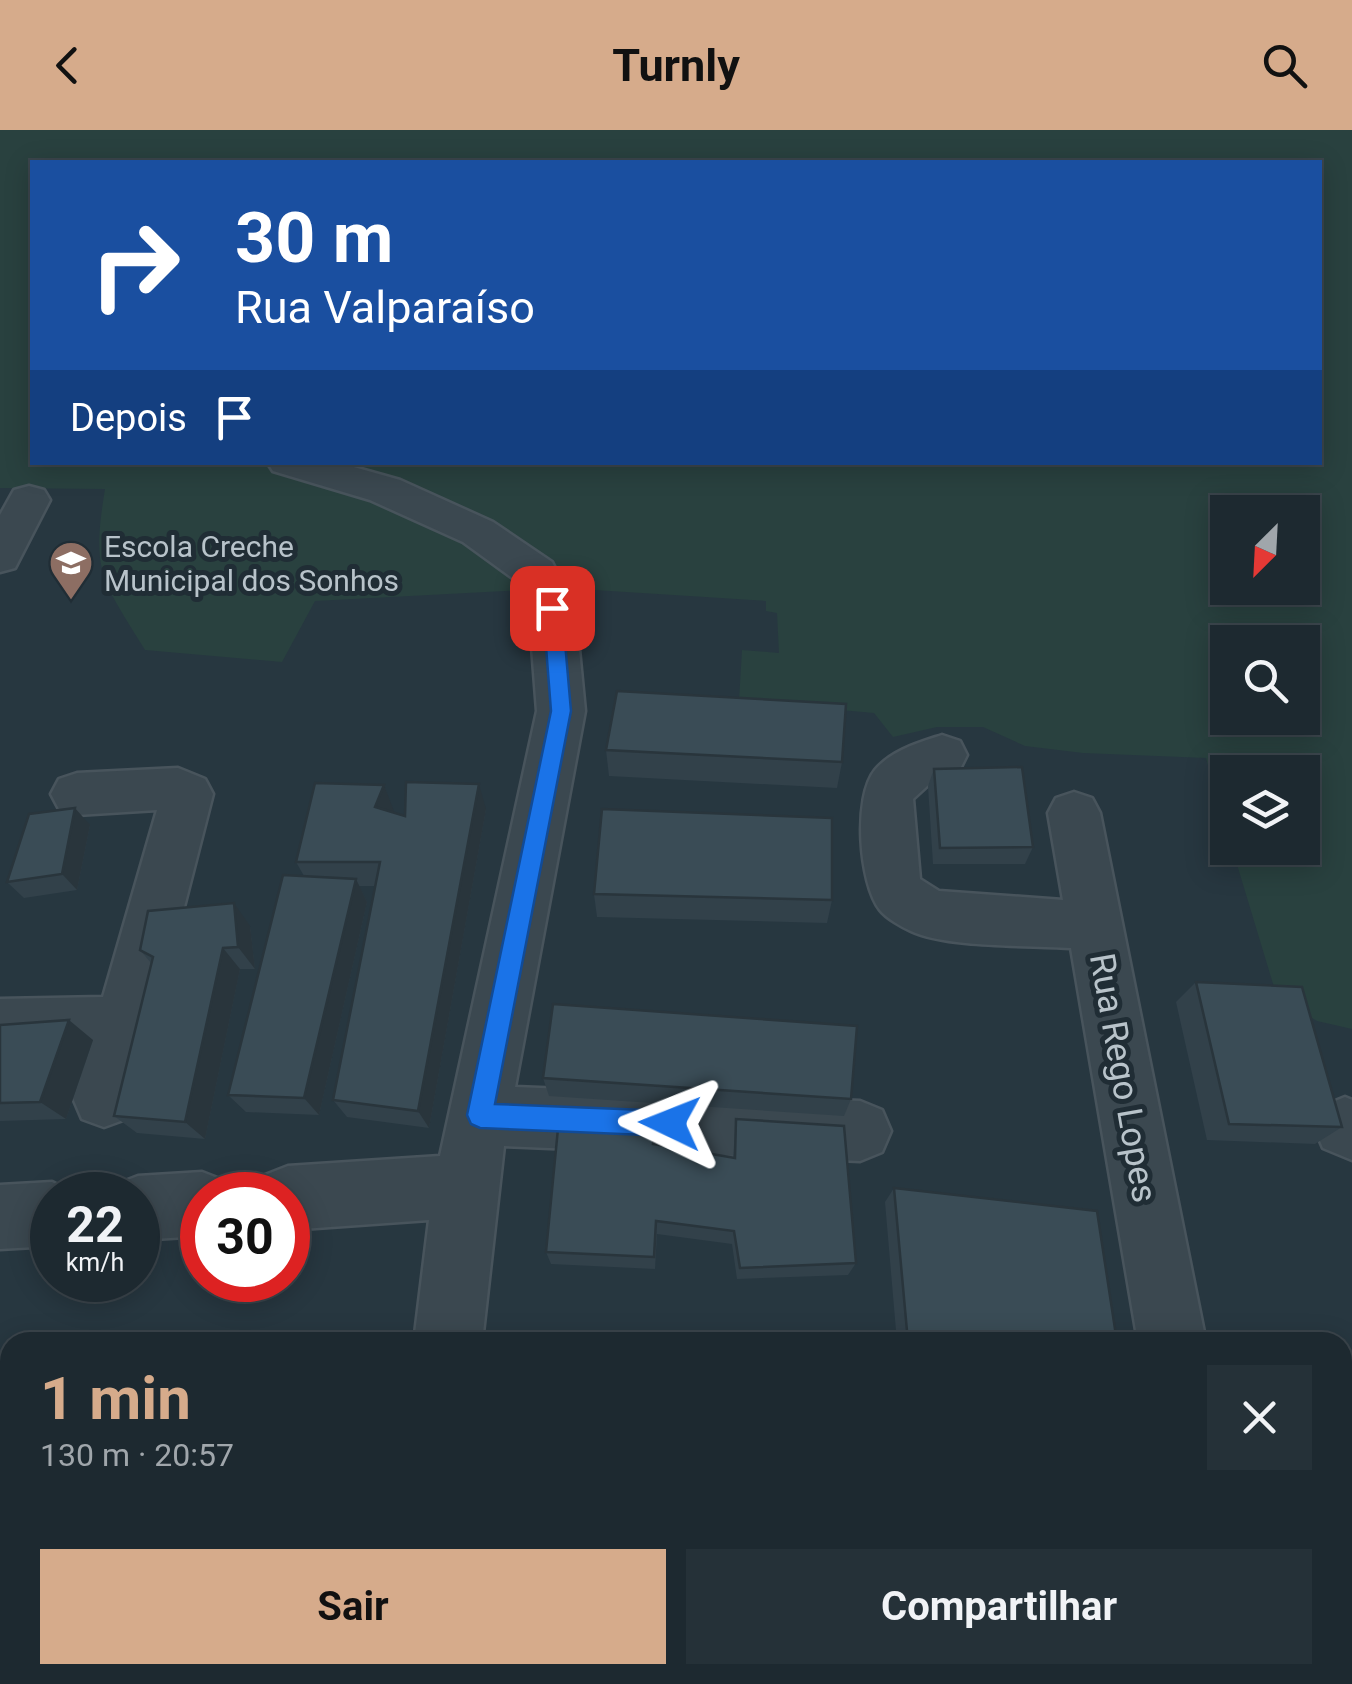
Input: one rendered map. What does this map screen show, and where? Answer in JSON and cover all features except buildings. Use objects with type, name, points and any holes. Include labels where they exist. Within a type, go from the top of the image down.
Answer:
[{"type":"street","points":[[298,465],[385,490],[478,532],[536,574],[552,608],[561,711],[465,1186],[449,1332]]},
{"type":"street","points":[[0,558],[28,500]]},
{"type":"street","points":[[942,755],[919,763],[894,786],[887,799],[893,880],[900,896],[930,914],[1095,926]]},
{"type":"street","points":[[77,794],[178,788],[187,794],[104,1098]]},
{"type":"street","name":"Rua Rego Lopes","points":[[1074,814],[1170,1332]]},
{"type":"street","points":[[0,1026],[124,1024]]},
{"type":"street","points":[[480,1115],[860,1132]]},
{"type":"street","points":[[310,1197],[465,1186]]},
{"type":"street","points":[[0,1217],[30,1215]]},
{"type":"green space","points":[[0,130],[1352,130],[1352,1029],[1317,1021],[1277,997],[1237,865],[1320,865],[1320,755],[1210,755],[1210,772],[1206,758],[1083,753],[1025,746],[983,727],[937,727],[893,737],[874,713],[739,701],[742,650],[779,653],[777,613],[766,611],[766,601],[563,588],[315,601],[282,662],[145,650],[104,575],[99,540],[105,489],[0,488]]},
{"type":"place","name":"Escola Creche Municipal dos Sonhos","points":[[71,601]]},
{"type":"route","points":[[552,608],[561,711],[480,1115],[670,1123]]}]
